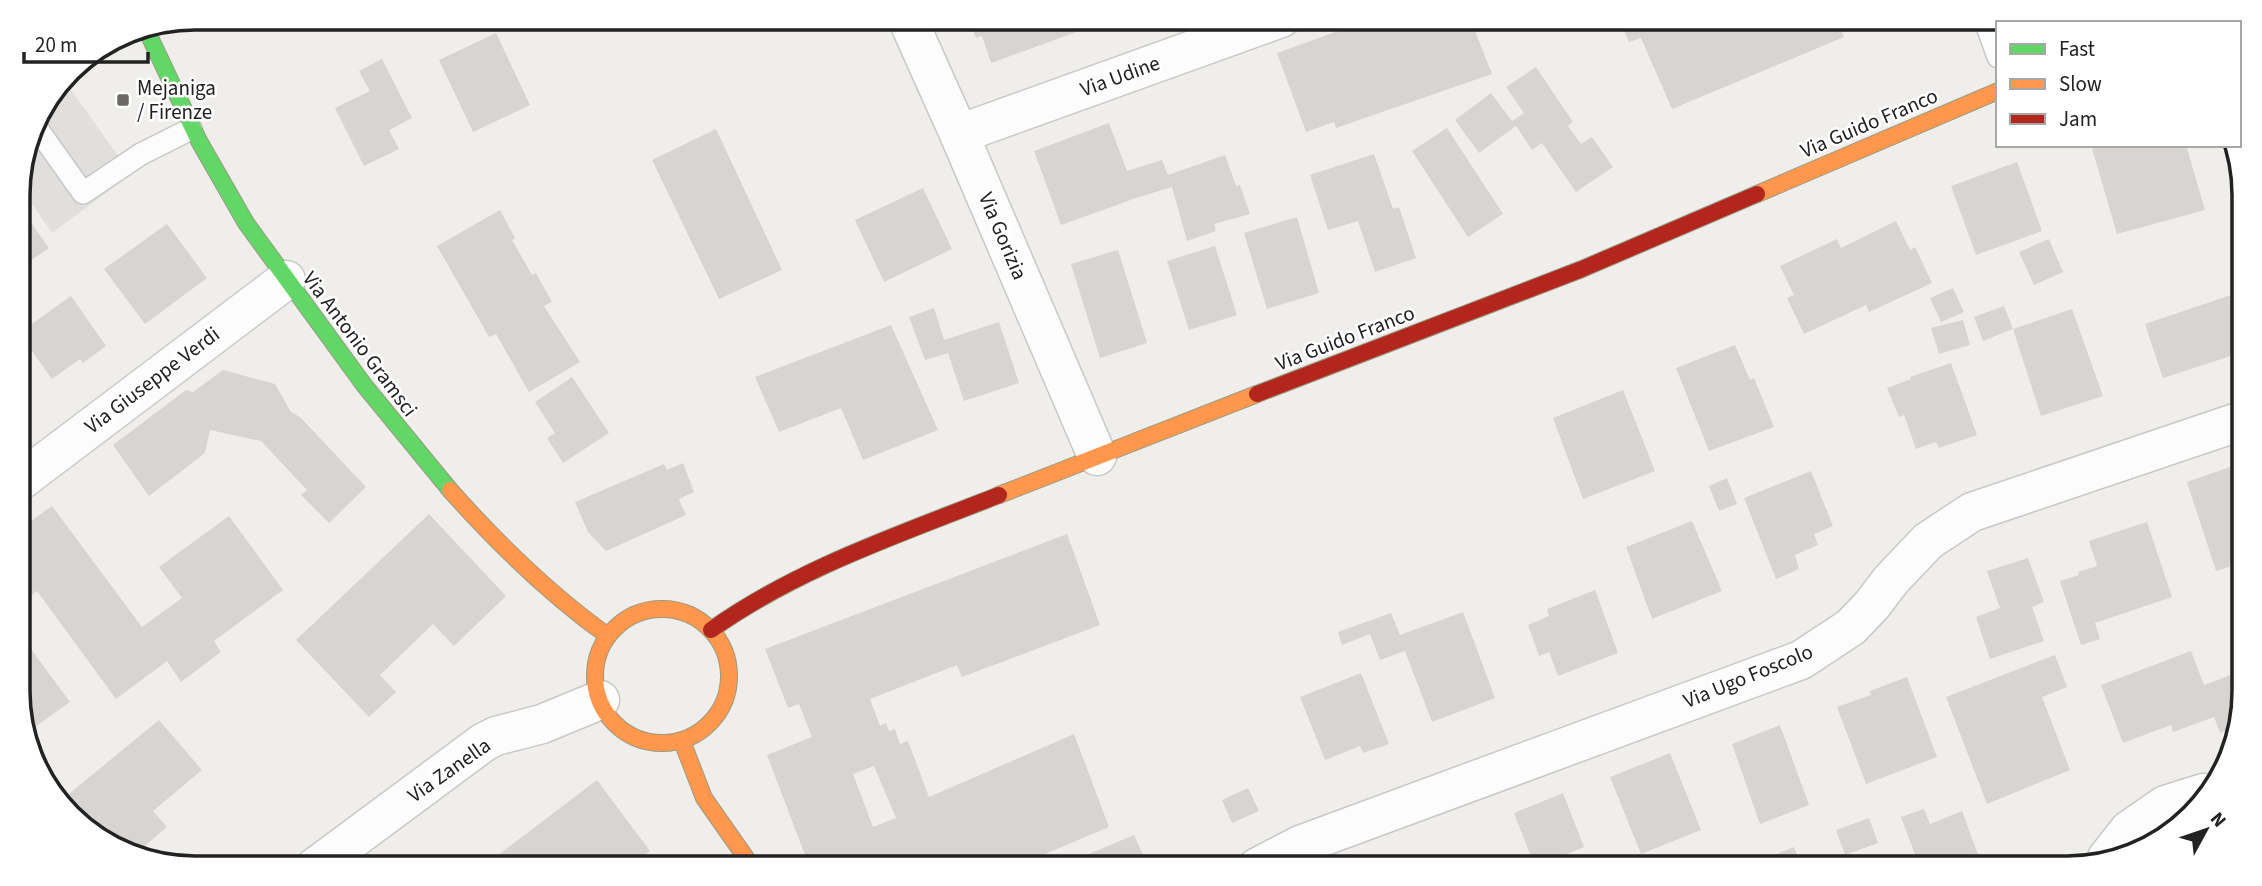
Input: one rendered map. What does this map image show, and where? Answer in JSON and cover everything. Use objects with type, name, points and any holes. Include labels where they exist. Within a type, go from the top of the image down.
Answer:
[{"type":"street","name":"Via Gorizia","points":[[912,30],[1097,456]]},
{"type":"street","name":"Via Udine","points":[[959,134],[1248,30]]},
{"type":"street","name":"Via Antonio Gramsci","points":[[149,37],[191,128],[236,207],[286,280],[393,424],[534,580],[608,636]]},
{"type":"street","name":"Via Guido Franco","points":[[711,630],[736,612],[820,566],[1582,269],[1996,92]]},
{"type":"street","name":"Via Giuseppe Verdi","points":[[30,473],[286,280]]},
{"type":"street","name":"Via Ugo Foscolo","points":[[1279,856],[1300,845],[1801,660],[1851,628],[1928,541],[1972,512],[2232,424]]},
{"type":"street","points":[[657,609],[677,611],[695,618],[711,630],[721,644],[730,677],[728,694],[710,723],[698,734],[682,741],[662,744],[642,740],[624,732],[610,718],[600,701],[595,674],[601,648],[608,636],[621,622],[638,613],[657,609]]},
{"type":"street","name":"Via Zanella","points":[[331,856],[484,742],[496,736],[542,724],[600,701]]},
{"type":"street","points":[[682,741],[704,798],[745,856]]},
{"type":"street","points":[[2114,849],[2129,830],[2165,805],[2194,796]]},
{"type":"lane","points":[[1988,30],[1996,51]]},
{"type":"lane","points":[[41,134],[83,193],[141,154],[191,128]]},
{"type":"shaded area","points":[[70,88],[131,174],[52,233],[30,201],[31,173],[42,132],[52,112]]},
{"type":"building","points":[[973,30],[1082,30],[991,63],[982,36],[976,38]]},
{"type":"building","points":[[1341,30],[1475,30],[1492,74],[1336,128],[1334,122],[1306,132],[1277,53]]},
{"type":"building","points":[[1624,30],[1841,30],[1844,37],[1672,109],[1641,38],[1629,42]]},
{"type":"building","points":[[496,33],[530,105],[473,132],[439,60]]},
{"type":"building","points":[[382,59],[412,118],[389,130],[399,149],[364,166],[335,108],[370,91],[359,71]]},
{"type":"building","points":[[1536,67],[1573,122],[1568,126],[1581,144],[1592,137],[1613,167],[1576,192],[1542,143],[1532,150],[1516,126],[1479,153],[1455,120],[1491,93],[1512,121],[1524,113],[1506,87]]},
{"type":"building","points":[[1109,123],[1127,171],[1162,160],[1168,175],[1225,155],[1236,186],[1240,185],[1250,214],[1214,224],[1216,231],[1187,241],[1172,187],[1061,225],[1034,151]]},
{"type":"building","points":[[1447,128],[1503,214],[1468,237],[1412,151]]},
{"type":"building","points":[[716,129],[782,270],[719,299],[652,160]]},
{"type":"building","points":[[2092,147],[2187,147],[2205,210],[2117,234]]},
{"type":"building","points":[[1374,154],[1393,209],[1399,207],[1416,258],[1375,272],[1358,221],[1328,230],[1310,175]]},
{"type":"building","points":[[2017,162],[2042,231],[1976,255],[1951,186]]},
{"type":"building","points":[[923,188],[952,249],[884,282],[855,220]]},
{"type":"building","points":[[500,210],[515,238],[512,240],[532,275],[536,273],[552,302],[544,306],[580,362],[529,392],[496,334],[489,337],[437,246]]},
{"type":"building","points":[[1297,217],[1319,293],[1267,309],[1244,233]]},
{"type":"building","points":[[30,221],[49,248],[30,261]]},
{"type":"building","points":[[1896,221],[1910,250],[1915,247],[1932,283],[1869,312],[1866,305],[1804,334],[1787,298],[1794,295],[1780,266],[1837,239],[1841,248]]},
{"type":"building","points":[[167,224],[207,278],[145,324],[104,269]]},
{"type":"building","points":[[2049,239],[2063,272],[2034,285],[2019,252]]},
{"type":"building","points":[[1215,246],[1237,315],[1189,330],[1167,261]]},
{"type":"building","points":[[1118,250],[1147,343],[1100,358],[1071,264]]},
{"type":"building","points":[[1953,288],[1964,312],[1941,322],[1930,298]]},
{"type":"building","points":[[2231,295],[2232,356],[2163,378],[2145,324]]},
{"type":"building","points":[[71,296],[106,346],[83,363],[80,359],[52,379],[30,348],[30,325]]},
{"type":"building","points":[[2004,306],[2013,329],[1983,341],[1974,317]]},
{"type":"building","points":[[934,308],[944,340],[999,322],[1019,383],[964,401],[948,353],[925,360],[909,317]]},
{"type":"building","points":[[2072,309],[2103,396],[2041,416],[2013,329]]},
{"type":"building","points":[[1963,320],[1970,345],[1939,354],[1931,328]]},
{"type":"building","points":[[891,325],[938,430],[863,460],[841,408],[779,432],[755,377]]},
{"type":"building","points":[[1735,345],[1750,380],[1754,378],[1774,427],[1709,451],[1676,368]]},
{"type":"building","points":[[1951,363],[1977,435],[1939,448],[1936,442],[1916,449],[1904,415],[1899,417],[1887,388]]},
{"type":"building","points":[[223,370],[275,384],[291,412],[300,417],[366,487],[329,523],[301,495],[307,490],[261,441],[210,430],[205,453],[149,496],[113,445],[186,390],[193,392]]},
{"type":"building","points":[[572,377],[609,433],[563,463],[547,438],[555,433],[535,402]]},
{"type":"building","points":[[1623,390],[1655,471],[1583,499],[1553,418]]},
{"type":"building","points":[[683,463],[694,492],[679,499],[686,515],[606,551],[588,532],[575,502],[664,464],[667,470]]},
{"type":"building","points":[[2232,466],[2232,566],[2216,571],[2187,482]]},
{"type":"building","points":[[1811,471],[1833,526],[1814,534],[1818,545],[1795,555],[1799,569],[1776,579],[1744,498]]},
{"type":"building","points":[[1727,478],[1737,504],[1719,511],[1709,486]]},
{"type":"building","points":[[52,506],[142,627],[182,598],[159,567],[229,516],[283,590],[214,641],[221,652],[181,682],[167,661],[116,699],[37,591],[30,596],[30,522]]},
{"type":"building","points":[[429,514],[506,596],[454,646],[433,624],[380,675],[396,692],[369,717],[296,640]]},
{"type":"building","points":[[1692,521],[1722,591],[1652,619],[1626,547]]},
{"type":"building","points":[[2147,522],[2172,597],[2095,623],[2100,639],[2081,645],[2060,581],[2097,566],[2089,541]]},
{"type":"building","points":[[1067,534],[1100,625],[962,677],[957,665],[870,699],[880,726],[886,723],[889,731],[895,729],[900,744],[908,741],[929,797],[1074,734],[1109,827],[1040,856],[805,856],[767,755],[812,737],[799,704],[788,708],[765,649]],"holes":[[[874,766],[896,818],[873,827],[853,774]]]},
{"type":"building","points":[[2028,558],[2044,602],[2032,607],[2044,641],[1990,659],[1976,617],[2000,608],[1987,571]]},
{"type":"building","points":[[1595,590],[1618,653],[1558,676],[1549,652],[1539,656],[1528,625],[1549,616],[1547,609]]},
{"type":"building","points":[[1463,612],[1495,698],[1432,722],[1405,651],[1380,660],[1370,634],[1342,645],[1338,632],[1391,613],[1400,635]]},
{"type":"building","points":[[30,648],[70,702],[34,727],[31,713]]},
{"type":"building","points":[[2191,651],[2204,685],[2232,674],[2228,730],[2220,733],[2214,717],[2173,732],[2171,725],[2123,743],[2101,685]]},
{"type":"building","points":[[2055,655],[2067,687],[2042,697],[2070,770],[1987,804],[1946,697]]},
{"type":"building","points":[[1361,673],[1389,744],[1363,753],[1360,746],[1325,760],[1300,697]]},
{"type":"building","points":[[1907,677],[1937,757],[1866,784],[1837,707],[1871,695],[1870,691]]},
{"type":"building","points":[[159,720],[202,770],[153,811],[167,827],[143,847],[103,828],[67,795]]},
{"type":"building","points":[[1780,725],[1809,805],[1760,824],[1732,744]]},
{"type":"building","points":[[1670,753],[1701,830],[1641,854],[1610,777]]},
{"type":"building","points":[[597,780],[650,851],[643,856],[497,856]]},
{"type":"building","points":[[1248,788],[1259,811],[1232,823],[1222,800]]},
{"type":"building","points":[[1563,793],[1584,847],[1562,856],[1531,856],[1514,813]]},
{"type":"building","points":[[1924,809],[1930,824],[1962,811],[1979,856],[1916,856],[1901,817]]},
{"type":"building","points":[[1869,818],[1878,843],[1845,855],[1836,830]]},
{"type":"building","points":[[1134,835],[1144,856],[1084,856]]},
{"type":"building","points":[[1794,847],[1797,856],[1771,856]]},
{"type":"traffic: fast","points":[[150,37],[199,141],[246,223],[364,385],[450,490]]},
{"type":"traffic: slow","points":[[1757,194],[1996,92]]},
{"type":"traffic: slow","points":[[999,495],[1257,394]]},
{"type":"traffic: slow","points":[[450,490],[525,568],[608,636]]},
{"type":"traffic: slow","points":[[662,609],[688,614],[709,629],[724,650],[729,676],[724,702],[709,723],[688,738],[662,743],[636,738],[615,723],[600,702],[595,676],[600,650],[615,629],[636,614],[662,609]]},
{"type":"traffic: slow","points":[[682,741],[704,798],[745,856]]},
{"type":"traffic: jam","points":[[1257,394],[1582,269],[1757,194]]},
{"type":"traffic: jam","points":[[711,630],[744,608],[815,570],[999,495]]},
{"type":"place","name":"Mejaniga / Firenze","points":[[123,100]]}]
